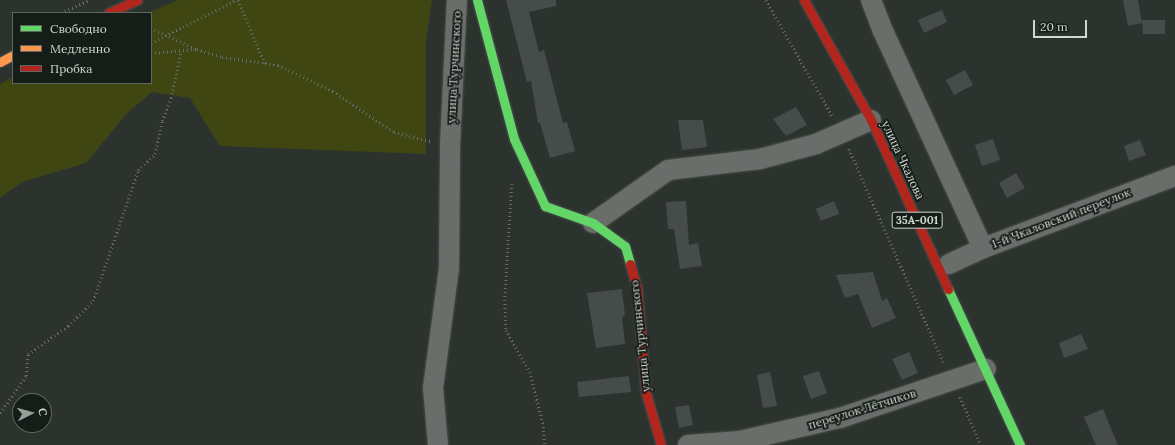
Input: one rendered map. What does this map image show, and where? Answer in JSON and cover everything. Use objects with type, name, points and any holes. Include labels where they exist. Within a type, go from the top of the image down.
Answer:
[{"type":"main road","points":[[110,12],[137,0]]},
{"type":"main road","name":"улица Турчинского","points":[[477,0],[514,140],[544,206],[593,223],[625,246],[637,289],[646,394],[661,445]]},
{"type":"main road","name":"улица Чкалова","points":[[804,0],[876,118],[946,265],[991,367],[1020,445]]},
{"type":"main road","points":[[0,62],[12,56]]},
{"type":"street","name":"улица Турчинского","points":[[438,445],[433,388],[449,268],[450,146],[457,0]]},
{"type":"street","points":[[871,0],[883,31],[983,248]]},
{"type":"street","points":[[593,223],[668,170],[760,159],[816,144],[876,118]]},
{"type":"street","name":"1-й Чкаловский переулок","points":[[946,265],[983,248],[1175,176]]},
{"type":"street","name":"переулок Лётчиков","points":[[688,445],[740,441],[840,418],[991,367]]},
{"type":"path","points":[[63,12],[89,0]]},
{"type":"path","points":[[152,43],[237,0],[265,63]]},
{"type":"path","points":[[766,0],[842,133],[981,445]]},
{"type":"path","points":[[152,28],[197,50],[222,57],[278,65],[334,91],[394,132],[450,146]]},
{"type":"path","points":[[152,53],[197,50]]},
{"type":"path","points":[[0,413],[26,376],[28,354],[68,326],[93,301],[138,170],[155,154],[162,121],[171,98],[181,51]]},
{"type":"path","points":[[512,182],[506,286],[506,330],[530,372],[543,423],[545,445]]},
{"type":"green space","points":[[178,0],[432,0],[426,40],[426,154],[220,146],[190,98],[152,92],[128,112],[86,163],[22,182],[0,198],[0,84],[12,78],[12,84],[152,84],[152,12],[150,12]]},
{"type":"building","points":[[506,0],[556,0],[556,6],[529,12],[539,52],[544,50],[563,123],[567,122],[575,151],[550,158],[540,123],[538,123],[531,81],[527,82]]},
{"type":"building","points":[[1123,0],[1138,0],[1142,23],[1128,26]]},
{"type":"building","points":[[942,10],[947,22],[924,33],[918,20]]},
{"type":"building","points":[[1142,20],[1165,20],[1165,34],[1143,34]]},
{"type":"building","points":[[965,70],[973,85],[954,95],[946,80]]},
{"type":"building","points":[[796,107],[807,125],[786,136],[773,119]]},
{"type":"building","points":[[678,120],[703,120],[707,147],[682,150]]},
{"type":"building","points":[[993,139],[1000,160],[982,166],[975,145]]},
{"type":"building","points":[[1140,140],[1146,155],[1129,161],[1124,146]]},
{"type":"building","points":[[1016,173],[1025,188],[1007,198],[999,183]]},
{"type":"building","points":[[686,201],[689,245],[698,243],[702,266],[680,269],[674,229],[668,229],[666,202]]},
{"type":"building","points":[[834,201],[839,214],[821,221],[816,209]]},
{"type":"building","points":[[873,272],[882,301],[887,298],[896,318],[872,328],[858,294],[845,298],[836,275]]},
{"type":"building","points":[[622,289],[625,316],[622,317],[625,344],[596,348],[587,293]]},
{"type":"building","points":[[1081,334],[1088,349],[1064,358],[1059,343]]},
{"type":"building","points":[[909,352],[918,373],[902,380],[892,359]]},
{"type":"building","points":[[819,371],[827,393],[811,399],[803,376]]},
{"type":"building","points":[[770,372],[777,406],[763,408],[757,375]]},
{"type":"building","points":[[629,376],[631,392],[579,397],[577,382]]},
{"type":"building","points":[[689,405],[693,425],[679,428],[675,407]]},
{"type":"building","points":[[1103,409],[1118,445],[1096,445],[1084,417]]},
{"type":"traffic: fast","points":[[477,0],[514,139],[545,206],[593,223],[625,246],[630,264]]},
{"type":"traffic: fast","points":[[948,289],[1020,445]]},
{"type":"traffic: slow","points":[[0,62],[12,56]]},
{"type":"traffic: jam","points":[[110,12],[137,0]]},
{"type":"traffic: jam","points":[[804,0],[871,120],[948,289]]},
{"type":"traffic: jam","points":[[630,264],[637,289],[646,393],[661,445]]}]
